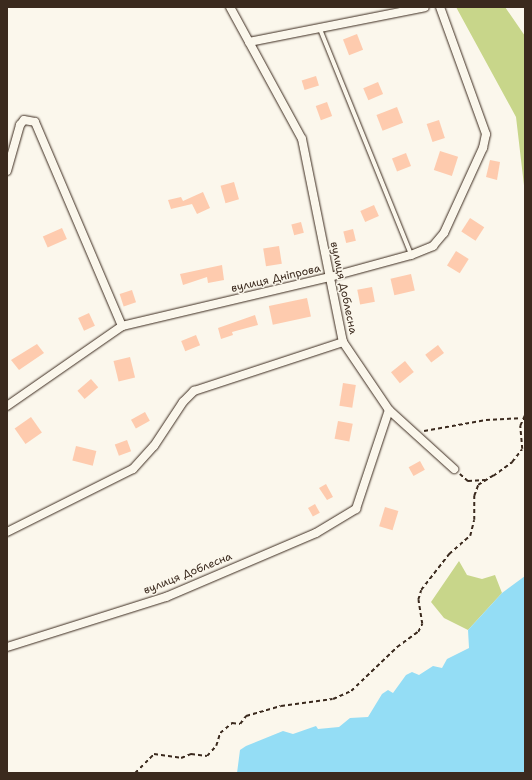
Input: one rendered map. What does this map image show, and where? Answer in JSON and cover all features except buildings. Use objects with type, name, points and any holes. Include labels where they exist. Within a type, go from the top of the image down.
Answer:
[{"type":"street","name":"вулиця Доблесна","points":[[7,647],[166,597],[316,533],[356,509],[389,410],[343,342],[302,140],[230,7]]},
{"type":"street","points":[[249,42],[425,7]]},
{"type":"street","name":"вулиця Дніпрова","points":[[7,406],[122,326],[330,277],[411,255],[433,246],[444,233],[483,148],[486,134],[440,7]]},
{"type":"street","points":[[7,171],[20,125],[24,120],[35,122],[122,326]]},
{"type":"street","points":[[7,532],[133,470],[154,446],[183,402],[194,392],[343,342]]},
{"type":"street","points":[[389,410],[454,469]]},
{"type":"lane","points":[[320,29],[411,255]]},
{"type":"path","points":[[414,433],[486,420],[521,418],[525,415]]},
{"type":"path","points":[[135,773],[154,754],[181,758],[191,754],[207,756],[216,746],[220,733],[232,724],[240,724],[246,716],[281,706],[333,700],[351,691],[397,648],[418,632],[422,624],[418,600],[421,590],[449,554],[470,536],[474,520],[474,496],[478,485],[512,462],[522,449],[521,418]]},
{"type":"path","points":[[454,469],[468,481],[476,482],[494,475]]},
{"type":"green space","points":[[456,7],[505,7],[525,36],[525,194],[516,117]]},
{"type":"green space","points":[[459,561],[467,575],[482,579],[495,575],[502,593],[468,630],[444,618],[431,602]]},
{"type":"water","points":[[525,576],[525,773],[237,773],[240,750],[246,746],[283,731],[293,734],[316,726],[318,729],[339,727],[350,718],[368,717],[382,694],[388,690],[393,693],[406,675],[412,672],[419,675],[433,666],[442,668],[447,659],[469,648],[468,630],[502,593]]}]
